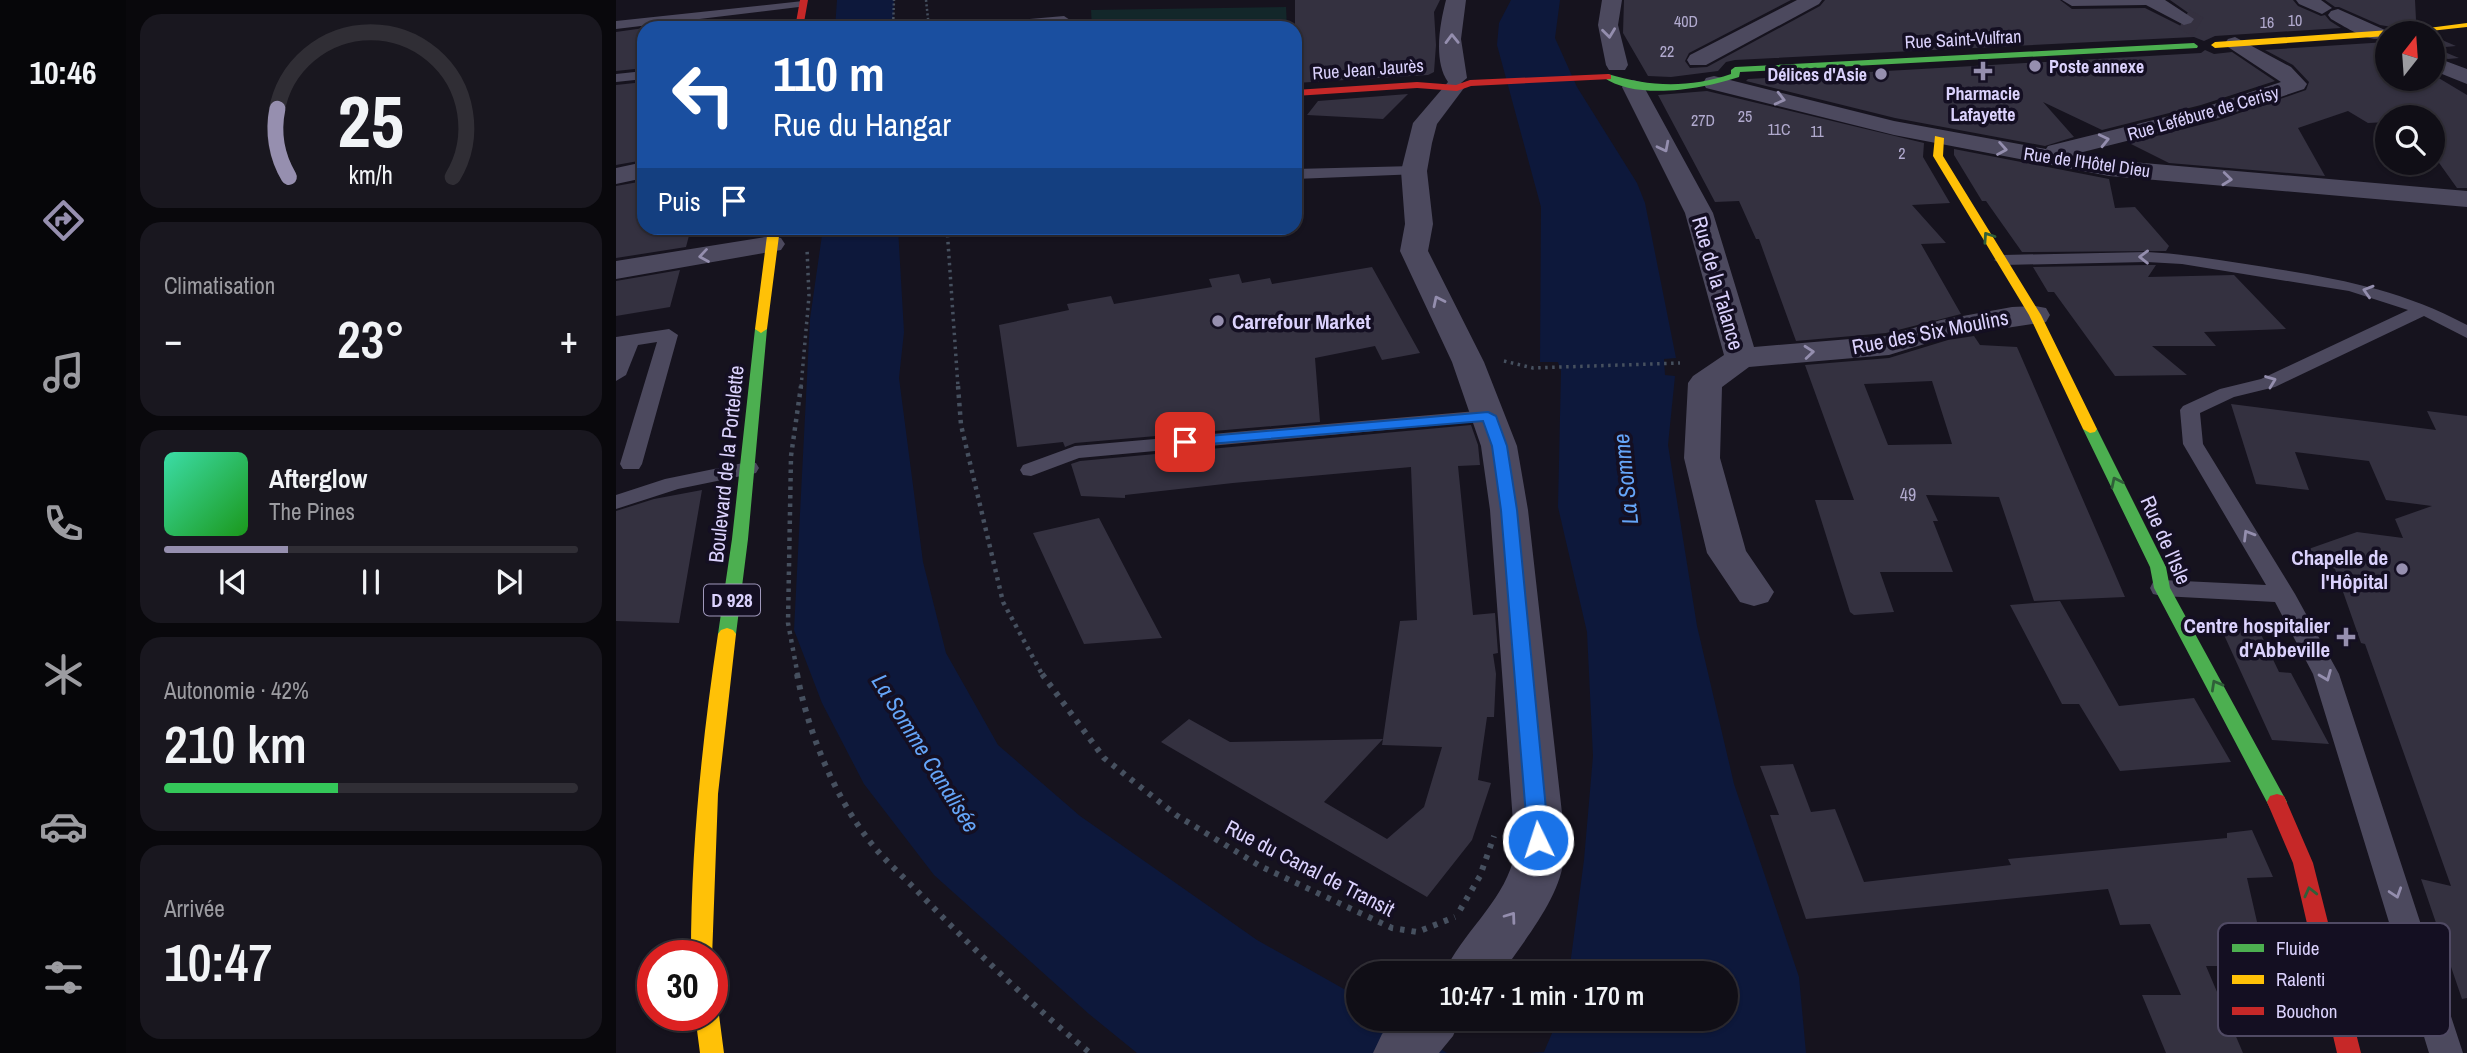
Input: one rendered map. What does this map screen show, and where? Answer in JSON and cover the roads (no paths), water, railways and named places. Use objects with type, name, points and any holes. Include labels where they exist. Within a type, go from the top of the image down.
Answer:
[{"type":"street","points":[[1456,0],[1451,19],[1452,70],[1455,83],[1425,123],[1414,171],[1419,224],[1414,251],[1468,362],[1499,446],[1509,510],[1539,858],[1525,898],[1480,961]]},
{"type":"street","name":"Rue de la Talance","points":[[1612,0],[1608,12],[1608,34],[1622,73],[1699,213],[1741,358],[1705,383],[1702,458],[1727,553],[1754,592]]},
{"type":"street","points":[[1691,61],[1812,0]]},
{"type":"street","points":[[2072,0],[2145,0]]},
{"type":"street","points":[[2151,0],[2192,31],[2226,44],[2375,36]]},
{"type":"street","points":[[800,21],[803,2]]},
{"type":"street","points":[[2322,8],[2375,33]]},
{"type":"street","points":[[2445,27],[2467,25]]},
{"type":"street","name":"Rue Saint-Vulfran","points":[[1580,78],[1622,73],[1725,76],[2192,31]]},
{"type":"street","name":"Rue Lefébure de Cerisy","points":[[2038,155],[2210,113],[2296,84],[2283,72],[2226,44]]},
{"type":"street","points":[[1691,61],[1724,63],[1725,76]]},
{"type":"street","points":[[2445,68],[2467,77]]},
{"type":"street","name":"Rue de l'Hôtel Dieu","points":[[1725,76],[1939,138],[2109,167],[2467,199]]},
{"type":"street","name":"Rue Jean Jaurès","points":[[1302,93],[1580,78]]},
{"type":"street","name":"Rue de l'Isle","points":[[1939,138],[1938,156],[2035,315],[2158,567],[2162,588],[2269,783],[2303,863],[2318,923]]},
{"type":"street","points":[[616,176],[637,172]]},
{"type":"street","points":[[616,270],[773,236]]},
{"type":"street","name":"Boulevard de la Portelette","points":[[702,940],[700,881],[716,708],[748,468],[773,236]]},
{"type":"street","name":"Rue des Six Moulins","points":[[1741,358],[1889,345],[1941,329],[2012,316],[2035,315]]},
{"type":"street","points":[[709,1031],[712,1053]]},
{"type":"street","points":[[1402,1053],[1421,1031]]},
{"type":"lane","points":[[649,21],[803,2]]},
{"type":"lane","points":[[1027,21],[1037,17],[1064,20]]},
{"type":"lane","points":[[616,25],[637,22]]},
{"type":"lane","points":[[616,78],[637,76]]},
{"type":"lane","points":[[1302,174],[1414,171]]},
{"type":"lane","points":[[2003,260],[2147,257],[2182,259],[2352,286],[2424,309],[2467,332]]},
{"type":"lane","points":[[2405,923],[2326,674],[2283,594],[2193,444],[2190,410],[2227,393],[2268,383],[2424,309]]},
{"type":"lane","points":[[616,375],[623,342],[669,335],[623,465],[673,484]]},
{"type":"lane","points":[[1031,470],[1075,452],[1488,416]]},
{"type":"lane","points":[[616,502],[673,484],[748,468]]},
{"type":"lane","points":[[2162,588],[2283,594]]},
{"type":"lane","points":[[2441,1036],[2446,1053]]},
{"type":"water","points":[[837,0],[894,0],[893,21],[836,21]]},
{"type":"water","name":"La Somme","points":[[1511,0],[1560,0],[1555,38],[1577,87],[1637,183],[1645,203],[1676,358],[1664,359],[1665,375],[1675,376],[1668,445],[1697,626],[1734,784],[1799,977],[1806,1053],[1530,1053],[1544,1052],[1553,1031],[1738,1031],[1738,961],[1571,961],[1584,860],[1593,756],[1587,632],[1558,507],[1561,371],[1558,362],[1540,362],[1541,207],[1497,45],[1499,23]]},
{"type":"water","name":"La Somme Canalisée","points":[[822,235],[898,235],[904,332],[899,378],[923,562],[946,653],[998,745],[1080,816],[1257,940],[1346,990],[1346,1031],[1413,1031],[1447,1053],[1137,1053],[1089,1014],[934,875],[864,784],[822,703],[794,630],[810,319]]},
{"type":"tunnel","points":[[2184,19],[2198,27]]},
{"type":"place","name":"Poste annexe","points":[[2035,66]]},
{"type":"place","name":"Pharmacie Lafayette","points":[[1983,71]]},
{"type":"place","name":"Délices d'Asie","points":[[1881,74]]},
{"type":"place","name":"Carrefour Market","points":[[1218,321]]},
{"type":"place","name":"Chapelle de l'Hôpital","points":[[2402,569]]},
{"type":"place","name":"Centre hospitalier d'Abbeville","points":[[2346,637]]}]
